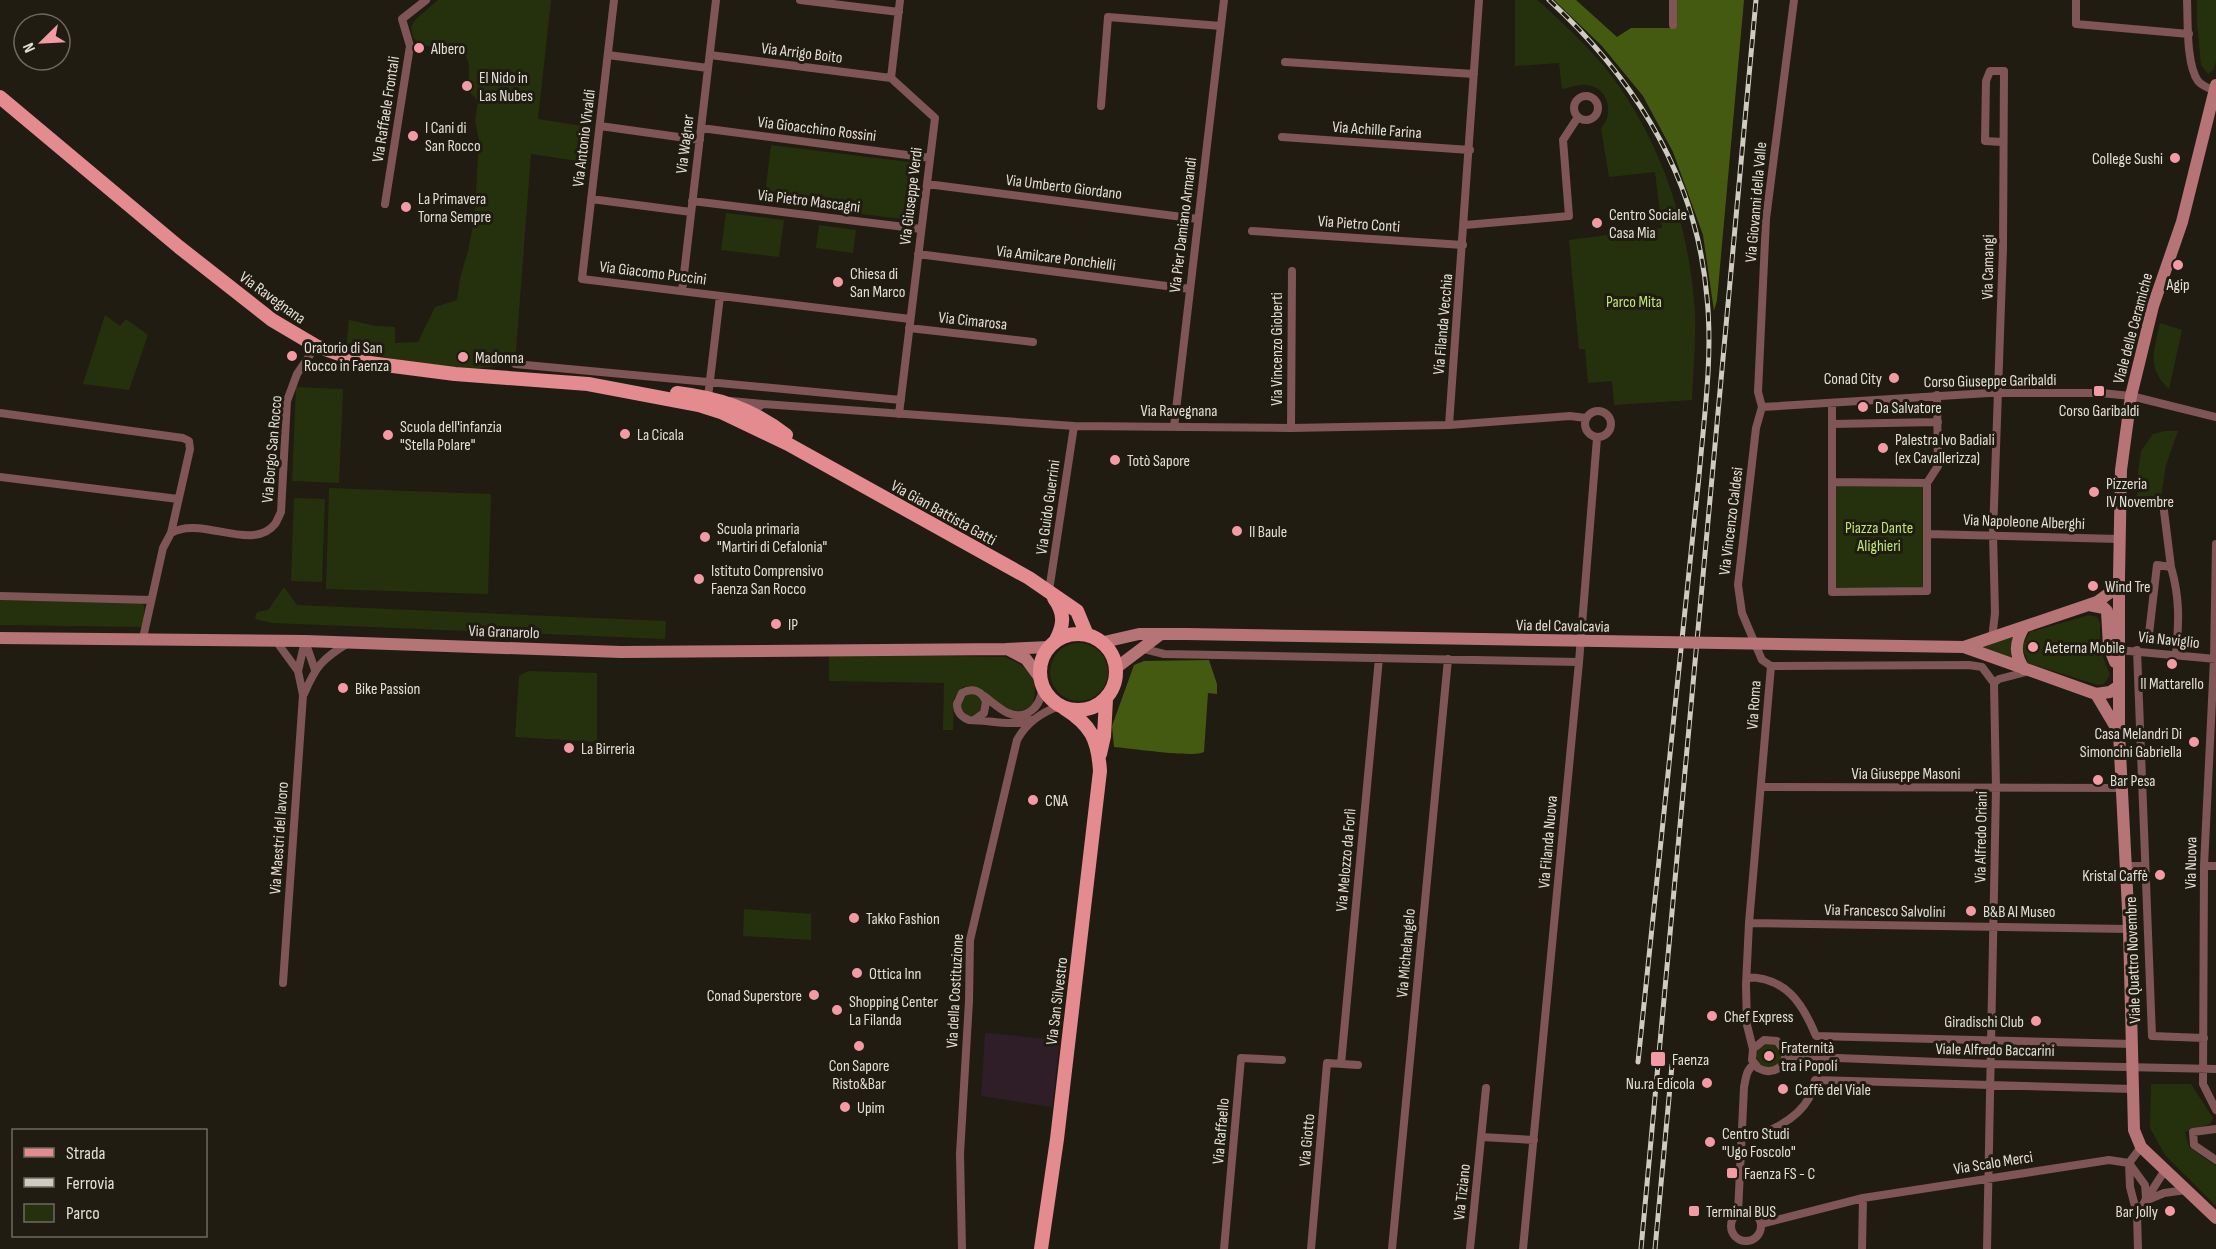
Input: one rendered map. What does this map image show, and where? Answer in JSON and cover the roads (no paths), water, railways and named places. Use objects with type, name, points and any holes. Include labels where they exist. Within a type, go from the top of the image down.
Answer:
[{"type":"main road","name":"Viale delle Ceramiche","points":[[2119,585],[2121,470],[2131,396],[2153,306],[2182,222],[2216,89]]},
{"type":"main road","name":"Via Ravegnana","points":[[0,97],[262,312],[316,346],[362,362],[392,367],[588,377],[609,387],[746,417]]},
{"type":"main road","name":"Via Ravegnana","points":[[609,387],[714,398],[746,417]]},
{"type":"main road","name":"Via Gian Battista Gatti","points":[[746,417],[778,429],[822,463]]},
{"type":"main road","name":"Via Gian Battista Gatti","points":[[746,417],[822,463],[1029,578],[1077,611],[1087,635]]},
{"type":"main road","points":[[2088,605],[2104,599],[2119,585]]},
{"type":"main road","points":[[2119,585],[2119,672]]},
{"type":"main road","name":"Via Gian Battista Gatti","points":[[1049,591],[1063,614],[1063,627],[1053,644]]},
{"type":"main road","name":"Via del Cavalcavia","points":[[1104,642],[1139,634],[1162,633],[1964,647],[2088,605]]},
{"type":"main road","points":[[2088,605],[2104,608],[2107,611],[2109,647],[2119,672]]},
{"type":"main road","points":[[2024,627],[2017,643],[2016,653],[2027,670]]},
{"type":"main road","points":[[1116,668],[1162,633]]},
{"type":"main road","points":[[1006,649],[1026,659],[1045,692],[1062,707],[1075,711],[1087,710],[1106,699],[1115,684],[1116,668],[1104,642],[1087,635],[1066,636],[1053,644],[1041,661],[1040,680]]},
{"type":"main road","name":"Via Granarolo","points":[[0,638],[305,641],[621,652],[1006,649],[1053,644]]},
{"type":"main road","name":"Via del Cavalcavia","points":[[1964,647],[2096,694]]},
{"type":"main road","name":"Viale Quattro Novembre","points":[[2119,672],[2134,1130],[2141,1147]]},
{"type":"main road","points":[[2096,694],[2110,692],[2119,686]]},
{"type":"main road","name":"Viale Quattro Novembre","points":[[2096,694],[2120,733]]},
{"type":"main road","name":"Via San Silvestro","points":[[1099,756],[1104,736],[1106,699]]},
{"type":"main road","name":"Via San Silvestro","points":[[1041,1249],[1100,771],[1099,756],[1091,732],[1082,720],[1062,707]]},
{"type":"main road","points":[[2141,1147],[2216,1218]]},
{"type":"street","name":"Via Raffaele Frontali","points":[[385,204],[410,46],[402,20],[426,0]]},
{"type":"street","name":"Via Antonio Vivaldi","points":[[582,279],[614,0]]},
{"type":"street","name":"Via Wagner","points":[[682,291],[716,0]]},
{"type":"street","points":[[800,0],[899,12]]},
{"type":"street","points":[[891,78],[900,0]]},
{"type":"street","name":"Via Pier Damiano Armandi","points":[[1174,427],[1224,0]]},
{"type":"street","name":"Via Filanda Vecchia","points":[[1449,425],[1465,225],[1479,0]]},
{"type":"street","points":[[1673,0],[1673,25]]},
{"type":"street","name":"Via Giovanni della Valle","points":[[1762,407],[1758,392],[1766,219],[1794,0]]},
{"type":"street","points":[[2076,0],[2076,24],[2189,34]]},
{"type":"street","points":[[2187,0],[2190,55],[2196,77],[2203,86],[2216,89]]},
{"type":"street","points":[[1101,106],[1108,17],[1221,26]]},
{"type":"street","points":[[608,55],[708,68]]},
{"type":"street","name":"Via Arrigo Boito","points":[[710,56],[891,78]]},
{"type":"street","points":[[1285,62],[1474,74]]},
{"type":"street","name":"Via Camangi","points":[[1998,393],[2003,248],[2004,71],[1990,71],[1986,81],[1985,141],[2002,142]]},
{"type":"street","name":"Via Giuseppe Verdi","points":[[891,78],[935,118],[899,414]]},
{"type":"street","points":[[1465,225],[1569,216],[1563,140],[1578,117]]},
{"type":"street","points":[[600,126],[700,140]]},
{"type":"street","name":"Via Gioacchino Rossini","points":[[701,128],[930,158]]},
{"type":"street","name":"Via Achille Farina","points":[[1282,137],[1470,150]]},
{"type":"street","name":"Via Umberto Giordano","points":[[927,184],[1198,219]]},
{"type":"street","points":[[591,199],[691,212]]},
{"type":"street","name":"Via Pietro Mascagni","points":[[692,201],[921,229]]},
{"type":"street","name":"Via Pietro Conti","points":[[1252,231],[1463,245]]},
{"type":"street","name":"Via Amilcare Ponchielli","points":[[918,254],[1190,289]]},
{"type":"street","name":"Via Vincenzo Gioberti","points":[[1291,428],[1292,271]]},
{"type":"street","name":"Via Giacomo Puccini","points":[[582,279],[720,296],[910,324]]},
{"type":"street","name":"Via Giacomo Puccini","points":[[714,398],[705,382],[720,296]]},
{"type":"street","name":"Via Cimarosa","points":[[910,324],[1033,342]]},
{"type":"street","name":"Via Borgo San Rocco","points":[[171,533],[184,528],[251,536],[262,534],[274,525],[281,512],[287,401],[297,374],[316,346]]},
{"type":"street","name":"Via Ravegnana","points":[[515,364],[588,377],[676,379],[901,400]]},
{"type":"street","points":[[1992,639],[1995,613],[1993,534],[1998,393]]},
{"type":"street","name":"Corso Giuseppe Garibaldi","points":[[1762,407],[1937,395],[2101,393],[2131,396],[2216,417]]},
{"type":"street","points":[[1832,403],[1832,592],[1927,591],[1927,483],[1938,466],[1937,395]]},
{"type":"street","name":"Via Ravegnana","points":[[714,398],[767,404],[1074,426],[1291,428],[1449,425],[1570,416],[1586,418],[1593,412],[1602,411],[1611,420],[1609,433],[1597,438]]},
{"type":"street","points":[[746,417],[767,404],[770,421],[778,429]]},
{"type":"street","name":"Via Vincenzo Caldesi","points":[[1762,407],[1756,428],[1738,585],[1742,613],[1762,660],[1771,666]]},
{"type":"street","points":[[0,413],[183,438],[189,441],[190,449],[171,533],[164,548],[143,638]]},
{"type":"street","points":[[1586,418],[1586,430],[1597,438]]},
{"type":"street","points":[[1832,424],[1938,422]]},
{"type":"street","name":"Via Guido Guerrini","points":[[1049,591],[1074,426]]},
{"type":"street","name":"Via Filanda Nuova","points":[[1523,1249],[1579,662],[1597,438]]},
{"type":"street","points":[[0,477],[178,499]]},
{"type":"street","points":[[1832,482],[1927,483]]},
{"type":"street","points":[[2164,511],[2171,567],[2180,611],[2176,654]]},
{"type":"street","name":"Via Napoleone Alberghi","points":[[1928,534],[2119,539]]},
{"type":"street","name":"Via Nuova","points":[[2204,1069],[2204,866],[2215,659],[2216,544]]},
{"type":"street","points":[[2149,634],[2157,566],[2171,567]]},
{"type":"street","points":[[0,596],[151,600]]},
{"type":"street","name":"Via Maestri del lavoro","points":[[276,641],[298,671],[303,695],[283,983]]},
{"type":"street","points":[[305,641],[315,670]]},
{"type":"street","name":"Via Maestri del lavoro","points":[[298,671],[305,641]]},
{"type":"street","name":"Via Maestri del lavoro","points":[[303,695],[315,670],[327,656],[348,642]]},
{"type":"street","points":[[1140,648],[1164,654],[1579,662]]},
{"type":"street","name":"Via Naviglio","points":[[2118,650],[2215,659]]},
{"type":"street","name":"Viale Quattro Novembre","points":[[2137,650],[2152,1036],[2204,1038]]},
{"type":"street","name":"Via Melozzo da Forlì","points":[[1341,1064],[1379,658]]},
{"type":"street","name":"Via Michelangelo","points":[[1392,1249],[1448,659]]},
{"type":"street","name":"Via Roma","points":[[1753,1049],[1747,1025],[1749,923],[1771,666],[1969,665],[1982,667],[1994,683]]},
{"type":"street","points":[[1994,683],[1999,679],[2027,670]]},
{"type":"street","points":[[982,695],[986,702],[986,710],[981,716],[974,720],[962,716],[957,709],[957,700],[966,691],[975,690],[1008,713],[1020,715],[1031,711],[1041,698],[1043,690],[1040,680]]},
{"type":"street","name":"Via Alfredo Oriani","points":[[1987,1249],[1996,788],[1994,683]]},
{"type":"street","name":"Via della Costituzione","points":[[974,720],[1021,724],[1062,707]]},
{"type":"street","name":"Via della Costituzione","points":[[962,1249],[960,1154],[969,1001],[970,940],[1017,740],[1023,729],[1034,719]]},
{"type":"street","points":[[1006,723],[1015,729],[1017,740]]},
{"type":"street","points":[[2121,755],[2140,754]]},
{"type":"street","name":"Via Giuseppe Masoni","points":[[1762,787],[2122,788]]},
{"type":"street","points":[[2125,866],[2145,866]]},
{"type":"street","points":[[2204,866],[2216,866]]},
{"type":"street","name":"Via Francesco Salvolini","points":[[1749,923],[2129,929]]},
{"type":"street","name":"Viale Alfredo Baccarini","points":[[1747,977],[1763,977],[1782,985],[1800,1004],[1816,1036],[2132,1044]]},
{"type":"street","points":[[1770,1039],[1781,1044],[1785,1056],[1780,1068],[1772,1072],[1762,1071],[1755,1065],[1752,1056],[1753,1049],[1761,1042],[1770,1039]]},
{"type":"street","name":"Viale Alfredo Baccarini","points":[[1785,1056],[2216,1069]]},
{"type":"street","name":"Via Raffaello","points":[[1224,1249],[1241,1058],[1282,1060]]},
{"type":"street","name":"Via Giotto","points":[[1311,1249],[1327,1063],[1341,1064]]},
{"type":"street","points":[[1341,1064],[1358,1065]]},
{"type":"street","points":[[1738,1213],[1746,1075],[1750,1067],[1755,1065]]},
{"type":"street","points":[[2204,1069],[2203,1084],[2216,1110]]},
{"type":"street","points":[[1742,1135],[1749,1136],[1773,1129],[1792,1117],[1809,1099],[1815,1080],[2133,1089]]},
{"type":"street","name":"Via Tiziano","points":[[1470,1249],[1486,1088]]},
{"type":"street","points":[[2216,1130],[2193,1132],[2194,1145],[2216,1160]]},
{"type":"street","points":[[1482,1137],[1534,1140]]},
{"type":"street","points":[[2138,1249],[2137,1214],[2130,1187],[2129,1163],[2141,1147]]},
{"type":"street","name":"Via Scalo Merci","points":[[1761,1224],[1863,1198],[1989,1177],[2109,1160],[2129,1163]]},
{"type":"street","points":[[2129,1163],[2145,1185],[2145,1201]]},
{"type":"street","points":[[2137,1214],[2165,1170]]},
{"type":"street","points":[[2145,1201],[2164,1193],[2186,1191]]},
{"type":"street","points":[[1862,1249],[1863,1198]]},
{"type":"street","points":[[1743,1211],[1757,1215],[1761,1224],[1756,1238],[1741,1241],[1733,1235],[1730,1225],[1734,1216],[1743,1211]]},
{"type":"railway","points":[[1549,0],[1609,63],[1635,98],[1657,134],[1676,172],[1690,212],[1701,254],[1709,320],[1708,365],[1699,476],[1638,1062]]},
{"type":"railway","points":[[1641,1249],[1756,0]]},
{"type":"railway","points":[[1655,1249],[1672,1065]]},
{"type":"place","name":"Albero","points":[[419,48]]},
{"type":"place","name":"El Nido in Las Nubes","points":[[467,86]]},
{"type":"place","name":"I Cani di San Rocco","points":[[413,136]]},
{"type":"place","name":"College Sushi","points":[[2175,158]]},
{"type":"place","name":"La Primavera Torna Sempre","points":[[406,207]]},
{"type":"place","name":"Centro Sociale Casa Mia","points":[[1597,223]]},
{"type":"place","name":"Agip","points":[[2178,265]]},
{"type":"place","name":"Chiesa di San Marco","points":[[838,282]]},
{"type":"place","name":"Oratorio di San Rocco in Faenza","points":[[292,356]]},
{"type":"place","name":"Madonna","points":[[463,357]]},
{"type":"place","name":"Conad City","points":[[1894,378]]},
{"type":"place","name":"Corso Garibaldi","points":[[2099,391]]},
{"type":"place","name":"Da Salvatore","points":[[1863,407]]},
{"type":"place","name":"La Cicala","points":[[625,434]]},
{"type":"place","name":"Scuola dell'infanzia \"Stella Polare\"","points":[[388,435]]},
{"type":"place","name":"Palestra Ivo Badiali (ex Cavallerizza)","points":[[1883,448]]},
{"type":"place","name":"Totò Sapore","points":[[1115,460]]},
{"type":"place","name":"Pizzeria IV Novembre","points":[[2094,492]]},
{"type":"place","name":"Il Baule","points":[[1237,531]]},
{"type":"place","name":"Scuola primaria \"Martiri di Cefalonia\"","points":[[705,537]]},
{"type":"place","name":"Istituto Comprensivo Faenza San Rocco","points":[[699,579]]},
{"type":"place","name":"Wind Tre","points":[[2093,586]]},
{"type":"place","name":"IP","points":[[776,624]]},
{"type":"place","name":"Aeterna Mobile","points":[[2033,647]]},
{"type":"place","name":"Il Mattarello","points":[[2172,664]]},
{"type":"place","name":"Bike Passion","points":[[343,688]]},
{"type":"place","name":"Casa Melandri Di Simoncini Gabriella","points":[[2194,742]]},
{"type":"place","name":"La Birreria","points":[[569,748]]},
{"type":"place","name":"Bar Pesa","points":[[2098,780]]},
{"type":"place","name":"CNA","points":[[1033,800]]},
{"type":"place","name":"Kristal Caffè","points":[[2160,875]]},
{"type":"place","name":"B&B Al Museo","points":[[1971,911]]},
{"type":"place","name":"Takko Fashion","points":[[854,918]]},
{"type":"place","name":"Ottica Inn","points":[[857,973]]},
{"type":"place","name":"Conad Superstore","points":[[814,995]]},
{"type":"place","name":"Shopping Center La Filanda","points":[[837,1010]]},
{"type":"place","name":"Chef Express","points":[[1712,1016]]},
{"type":"place","name":"Giradischi Club","points":[[2036,1021]]},
{"type":"place","name":"Con Sapore Risto&Bar","points":[[859,1046]]},
{"type":"place","name":"Fraternità tra i Popoli","points":[[1769,1056]]},
{"type":"place","name":"Faenza","points":[[1658,1059]]},
{"type":"place","name":"Nu.ra Edicola","points":[[1707,1083]]},
{"type":"place","name":"Caffè del Viale","points":[[1783,1089]]},
{"type":"place","name":"Upim","points":[[845,1107]]},
{"type":"place","name":"Centro Studi \"Ugo Foscolo\"","points":[[1710,1142]]},
{"type":"place","name":"Faenza FS - C","points":[[1732,1173]]},
{"type":"place","name":"Terminal BUS","points":[[1694,1211]]},
{"type":"place","name":"Bar Jolly","points":[[2170,1211]]},
{"type":"park label","name":"Parco Mita","points":[[1634,301]]},
{"type":"park label","name":"Piazza Dante Alighieri","points":[[1879,536]]}]
